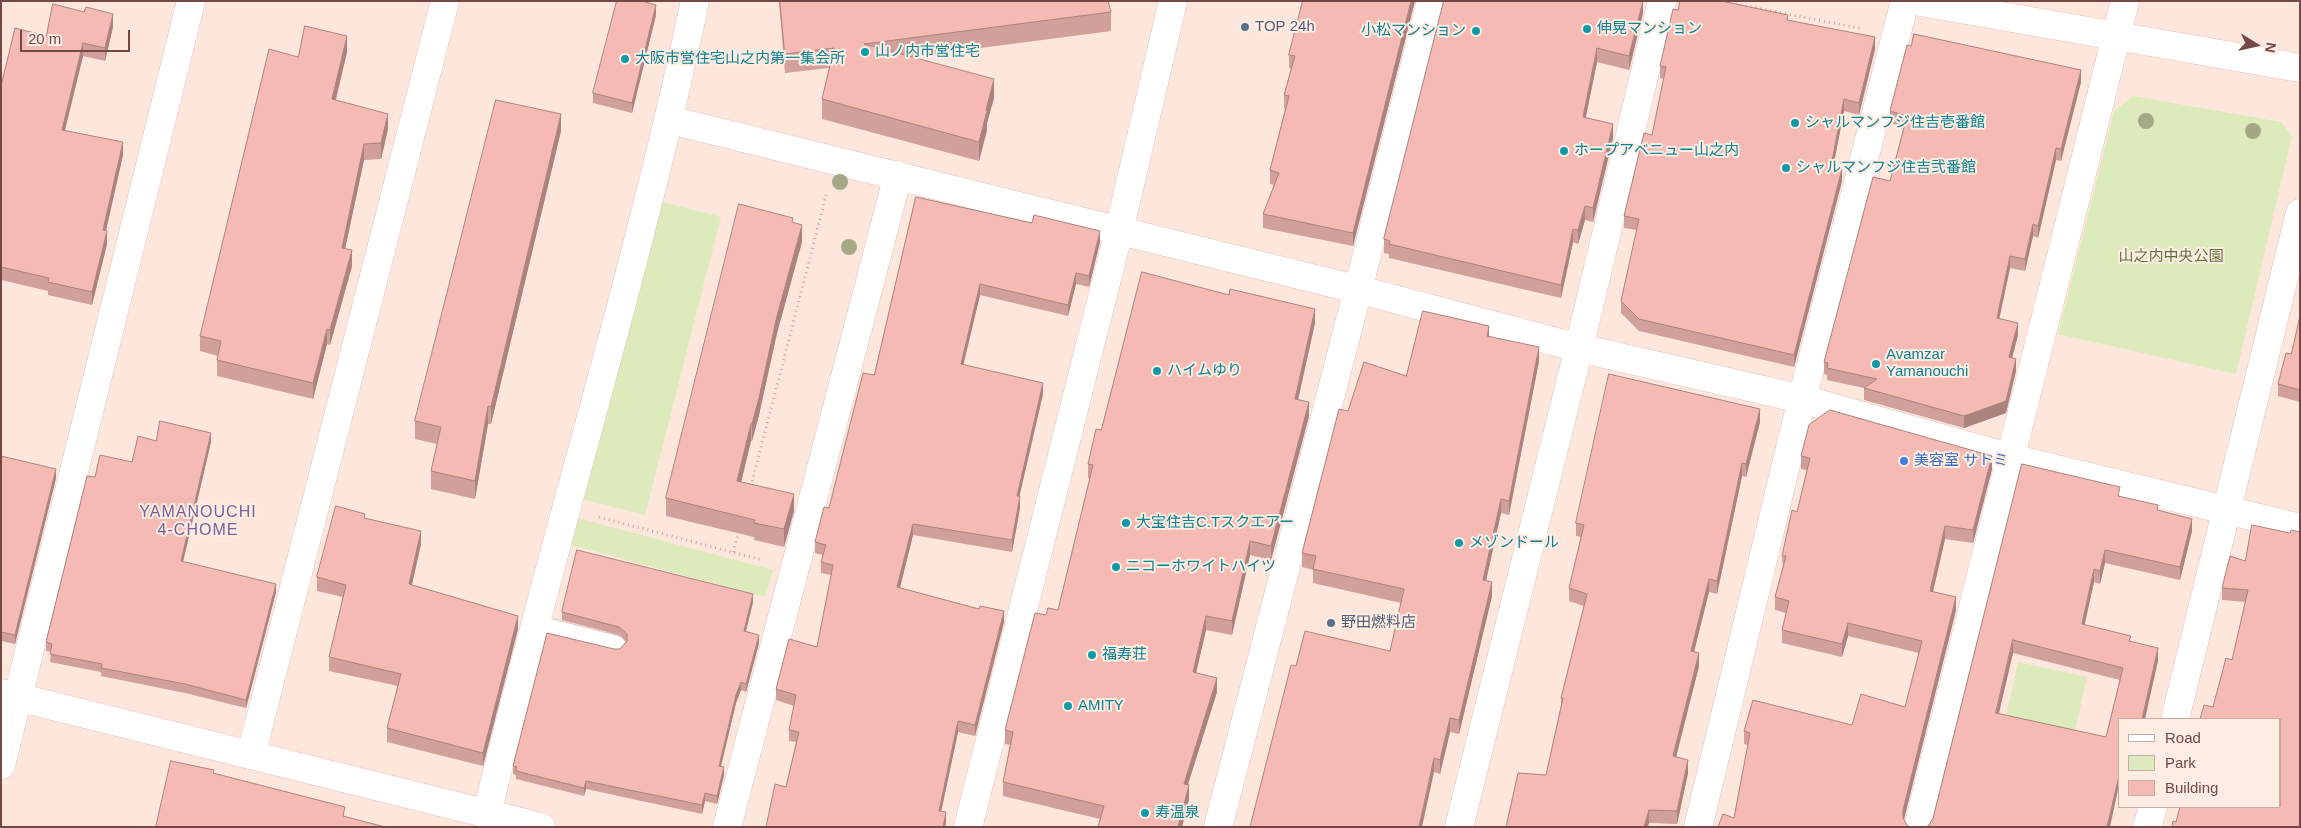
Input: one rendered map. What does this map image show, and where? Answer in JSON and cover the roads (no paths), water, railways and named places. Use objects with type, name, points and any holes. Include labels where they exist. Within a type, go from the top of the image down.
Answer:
[{"type":"street","points":[[1,765],[10,695],[191,1]]},
{"type":"street","points":[[251,755],[445,1]]},
{"type":"street","points":[[487,814],[534,626],[670,120],[695,1]]},
{"type":"street","points":[[968,827],[1119,231],[1173,1]]},
{"type":"street","points":[[1218,827],[1431,1]]},
{"type":"street","points":[[1459,827],[1579,348],[1662,1]]},
{"type":"street","points":[[1698,827],[1802,400],[1904,1]]},
{"type":"street","points":[[1915,1],[2300,68]]},
{"type":"street","points":[[1918,827],[2125,1]]},
{"type":"street","points":[[670,120],[1358,290],[1579,348],[1802,400],[2011,458],[2300,528]]},
{"type":"street","points":[[727,827],[898,175]]},
{"type":"street","points":[[2175,718],[2228,512],[2300,213]]},
{"type":"street","points":[[10,695],[541,827]]},
{"type":"street","points":[[2148,827],[2152,808]]},
{"type":"lane","points":[[534,626],[616,646]]},
{"type":"place","name":"TOP 24h","points":[[1245,27]]},
{"type":"place","name":"伸晃マンション","points":[[1587,29]]},
{"type":"place","name":"小松マンション","points":[[1476,31]]},
{"type":"place","name":"山ノ内市営住宅","points":[[865,52]]},
{"type":"place","name":"大阪市営住宅山之内第一集会所","points":[[625,59]]},
{"type":"place","name":"シャルマンフジ住吉壱番館","points":[[1795,123]]},
{"type":"place","name":"ホープアベニュー山之内","points":[[1564,151]]},
{"type":"place","name":"シャルマンフジ住吉弐番館","points":[[1786,168]]},
{"type":"place","name":"Avamzar Yamanouchi","points":[[1876,364]]},
{"type":"place","name":"ハイムゆり","points":[[1157,371]]},
{"type":"place","name":"美容室 サトミ","points":[[1904,461]]},
{"type":"place","name":"大宝住吉C.Tスクエアー","points":[[1126,523]]},
{"type":"place","name":"メゾンドール","points":[[1459,543]]},
{"type":"place","name":"ニコーホワイトハイツ","points":[[1116,567]]},
{"type":"place","name":"野田燃料店","points":[[1331,623]]},
{"type":"place","name":"福寿荘","points":[[1092,655]]},
{"type":"place","name":"AMITY","points":[[1068,706]]},
{"type":"place","name":"寿温泉","points":[[1145,813]]},
{"type":"district","name":"YAMANOUCHI 4-CHOME","points":[[198,522]]},
{"type":"park label","name":"山之内中央公園","points":[[2171,257]]}]
